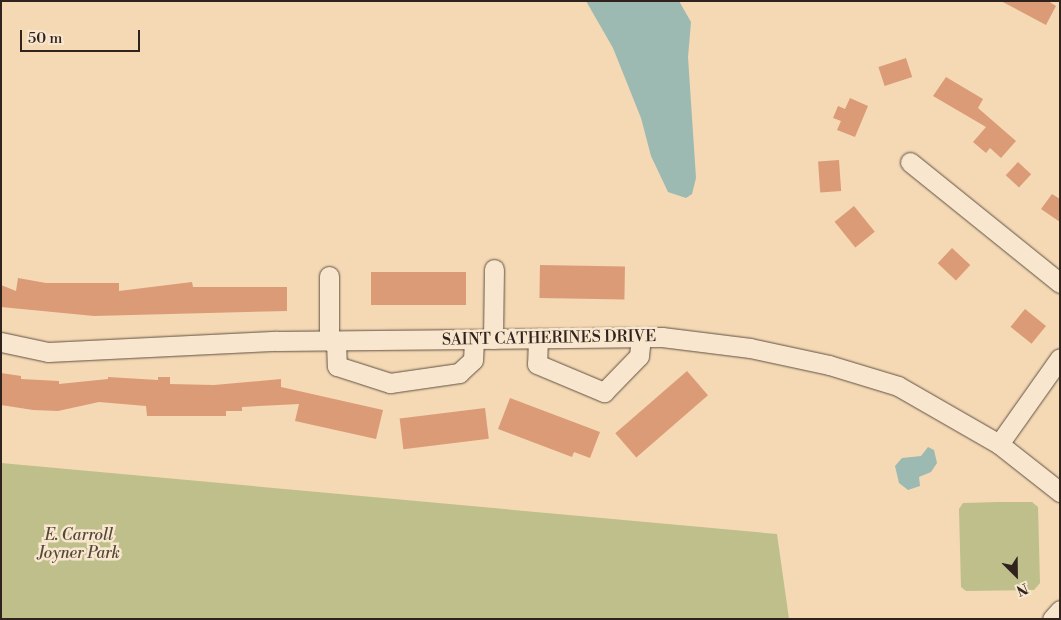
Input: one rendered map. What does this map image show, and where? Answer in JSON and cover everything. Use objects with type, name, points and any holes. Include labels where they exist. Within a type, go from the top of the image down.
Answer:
[{"type":"street","points":[[910,162],[1060,283]]},
{"type":"street","points":[[493,339],[494,269]]},
{"type":"street","points":[[330,276],[332,341],[337,366],[390,383],[459,374],[473,360],[474,339]]},
{"type":"street","points":[[538,338],[537,364],[604,392],[639,356],[641,337]]},
{"type":"street","name":"SAINT CATHERINES DRIVE","points":[[1,342],[48,352],[332,341],[641,337],[750,348],[829,365],[898,386],[999,444],[1060,492]]},
{"type":"street","points":[[999,444],[1060,358]]},
{"type":"street","points":[[1052,619],[1060,610]]},
{"type":"green space","name":"E. Carroll Joyner Park","points":[[1,463],[777,534],[789,619],[1,619]]},
{"type":"green space","points":[[1032,502],[1038,507],[1040,583],[1034,590],[966,591],[961,587],[959,509],[963,503]]},
{"type":"water","points":[[586,1],[679,1],[691,22],[688,57],[696,178],[692,194],[686,198],[668,192],[651,156],[641,118],[613,48]]},
{"type":"water","points":[[928,447],[934,450],[937,463],[931,472],[919,477],[920,486],[908,490],[899,483],[895,466],[902,458],[921,456]]},
{"type":"building","points":[[1001,1],[1048,1],[1056,6],[1046,25]]},
{"type":"building","points":[[906,58],[912,77],[885,86],[878,67]]},
{"type":"building","points":[[946,77],[983,99],[978,108],[1016,141],[1001,158],[990,148],[986,153],[973,142],[986,127],[933,96]]},
{"type":"building","points":[[850,98],[868,106],[855,137],[837,130],[841,121],[833,118],[838,106],[845,109]]},
{"type":"building","points":[[839,160],[841,191],[820,192],[818,161]]},
{"type":"building","points":[[1018,162],[1031,174],[1019,187],[1006,175]]},
{"type":"building","points":[[1052,194],[1060,199],[1060,222],[1041,209]]},
{"type":"building","points":[[854,206],[875,232],[855,247],[835,222]]},
{"type":"building","points":[[952,248],[970,265],[956,280],[938,263]]},
{"type":"building","points":[[540,265],[625,266],[624,299],[539,298]]},
{"type":"building","points":[[371,272],[466,272],[466,305],[371,305]]},
{"type":"building","points":[[18,278],[46,283],[119,283],[119,291],[192,282],[193,287],[287,287],[287,311],[94,316],[1,307],[1,285],[16,291]]},
{"type":"building","points":[[1025,309],[1046,326],[1032,344],[1011,327]]},
{"type":"building","points":[[687,371],[708,395],[636,457],[615,433]]},
{"type":"building","points":[[1,373],[21,376],[21,379],[59,381],[59,384],[108,379],[108,377],[158,380],[158,377],[170,377],[170,384],[214,385],[281,379],[281,387],[383,410],[376,439],[295,421],[299,404],[242,407],[242,411],[226,411],[226,416],[147,416],[146,406],[99,402],[58,411],[33,410],[1,405]]},
{"type":"building","points":[[510,398],[600,432],[590,458],[574,452],[572,457],[498,429]]},
{"type":"building","points":[[485,408],[489,439],[403,449],[400,418]]}]
